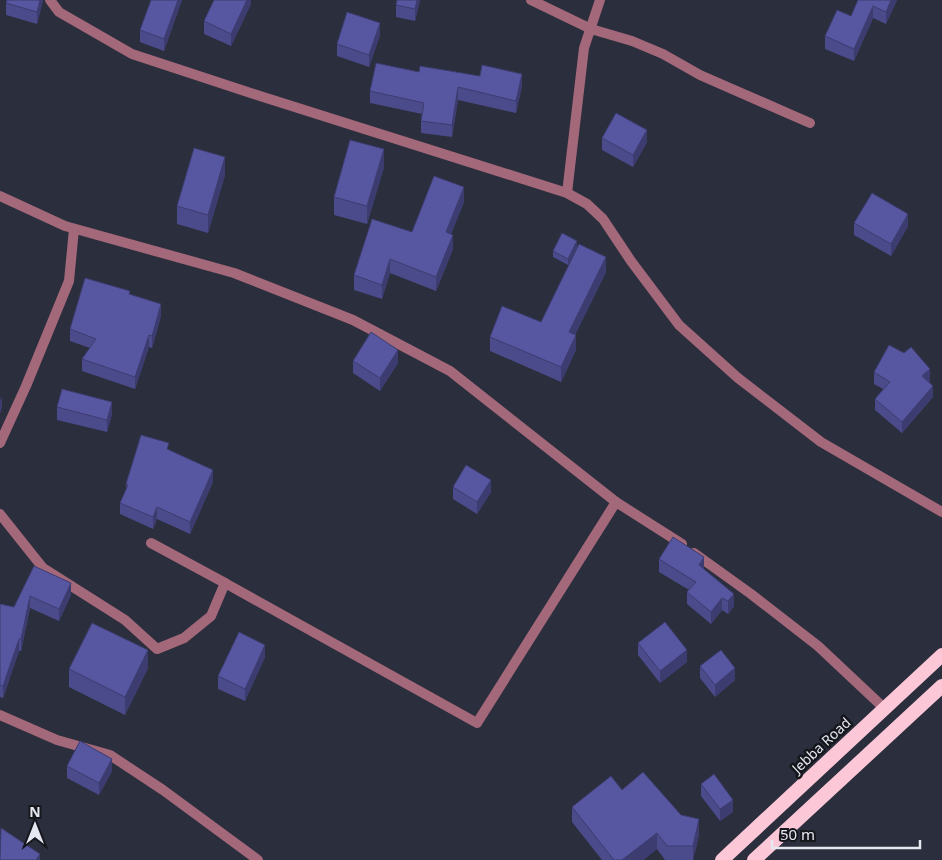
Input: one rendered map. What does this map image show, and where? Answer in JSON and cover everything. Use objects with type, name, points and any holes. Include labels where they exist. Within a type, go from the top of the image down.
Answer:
[{"type":"highway","name":"Jebba Road","points":[[722,860],[942,655]]},
{"type":"highway","points":[[754,860],[942,686]]},
{"type":"street","points":[[50,0],[59,12],[132,54],[567,193],[587,204],[603,219],[630,261],[679,325],[738,378],[820,442],[942,512]]},
{"type":"street","points":[[531,0],[591,29],[632,41],[663,54],[700,75],[810,123]]},
{"type":"street","points":[[567,193],[584,48],[600,0]]},
{"type":"street","points":[[0,196],[74,229],[234,273],[353,320],[450,371],[616,502],[678,541],[752,594],[818,646],[884,708]]},
{"type":"street","points":[[0,443],[26,386],[69,281],[74,229]]},
{"type":"street","points":[[151,543],[477,723],[616,502]]},
{"type":"street","points":[[0,514],[43,568],[125,620],[158,649],[184,638],[211,616],[225,583]]},
{"type":"street","points":[[0,715],[57,740],[110,755],[163,790],[258,860]]},
{"type":"building","points":[[7,0],[40,0],[37,12],[6,3]]},
{"type":"building","points":[[151,0],[178,0],[164,39],[140,30]]},
{"type":"building","points":[[214,0],[247,0],[231,34],[204,21]]},
{"type":"building","points":[[397,0],[417,0],[415,9],[396,5]]},
{"type":"building","points":[[858,0],[891,0],[886,12],[873,6],[854,49],[825,36],[837,10],[851,16]]},
{"type":"building","points":[[347,12],[380,23],[369,55],[337,44]]},
{"type":"building","points":[[376,63],[419,72],[420,66],[480,76],[482,65],[522,74],[516,101],[458,87],[452,125],[421,121],[424,103],[370,91]]},
{"type":"building","points":[[616,113],[647,130],[633,155],[602,138]]},
{"type":"building","points":[[350,140],[384,149],[367,206],[334,197]]},
{"type":"building","points":[[194,148],[225,157],[208,215],[177,206]]},
{"type":"building","points":[[434,176],[464,187],[446,232],[453,235],[436,277],[390,259],[382,285],[354,275],[372,219],[412,232]]},
{"type":"building","points":[[872,193],[908,214],[891,244],[854,223]]},
{"type":"building","points":[[562,233],[577,241],[568,259],[553,251]]},
{"type":"building","points":[[579,244],[606,257],[569,332],[576,335],[561,367],[490,337],[502,306],[541,322]]},
{"type":"building","points":[[85,278],[130,291],[129,294],[161,304],[152,336],[149,335],[135,377],[82,359],[96,339],[70,329]]},
{"type":"building","points":[[371,332],[398,350],[380,378],[353,361]]},
{"type":"building","points":[[889,345],[904,353],[911,347],[930,369],[922,376],[933,386],[902,422],[875,399],[890,382],[874,372]]},
{"type":"building","points":[[62,389],[112,402],[107,420],[57,407]]},
{"type":"building","points":[[141,435],[169,443],[167,449],[213,470],[190,522],[157,507],[153,517],[120,503],[128,485],[126,484]]},
{"type":"building","points":[[466,465],[491,480],[477,502],[453,487]]},
{"type":"building","points":[[673,537],[704,557],[699,565],[734,594],[728,601],[722,598],[711,612],[687,592],[696,582],[659,559]]},
{"type":"building","points":[[34,566],[71,583],[59,609],[30,596],[21,639],[19,639],[3,686],[0,685],[0,604],[14,607]]},
{"type":"building","points":[[665,622],[687,650],[660,671],[638,643]]},
{"type":"building","points":[[92,623],[148,650],[125,697],[69,669]]},
{"type":"building","points":[[239,632],[265,645],[245,689],[218,676]]},
{"type":"building","points":[[721,650],[735,668],[715,685],[700,666]]},
{"type":"building","points":[[80,741],[112,759],[99,783],[67,766]]},
{"type":"building","points":[[643,772],[681,815],[699,819],[693,846],[667,846],[657,833],[622,860],[614,860],[572,807],[611,776],[622,790]]},
{"type":"building","points":[[714,774],[733,800],[720,809],[701,784]]},
{"type":"building","points":[[1,828],[40,854],[36,860],[0,860]]}]
